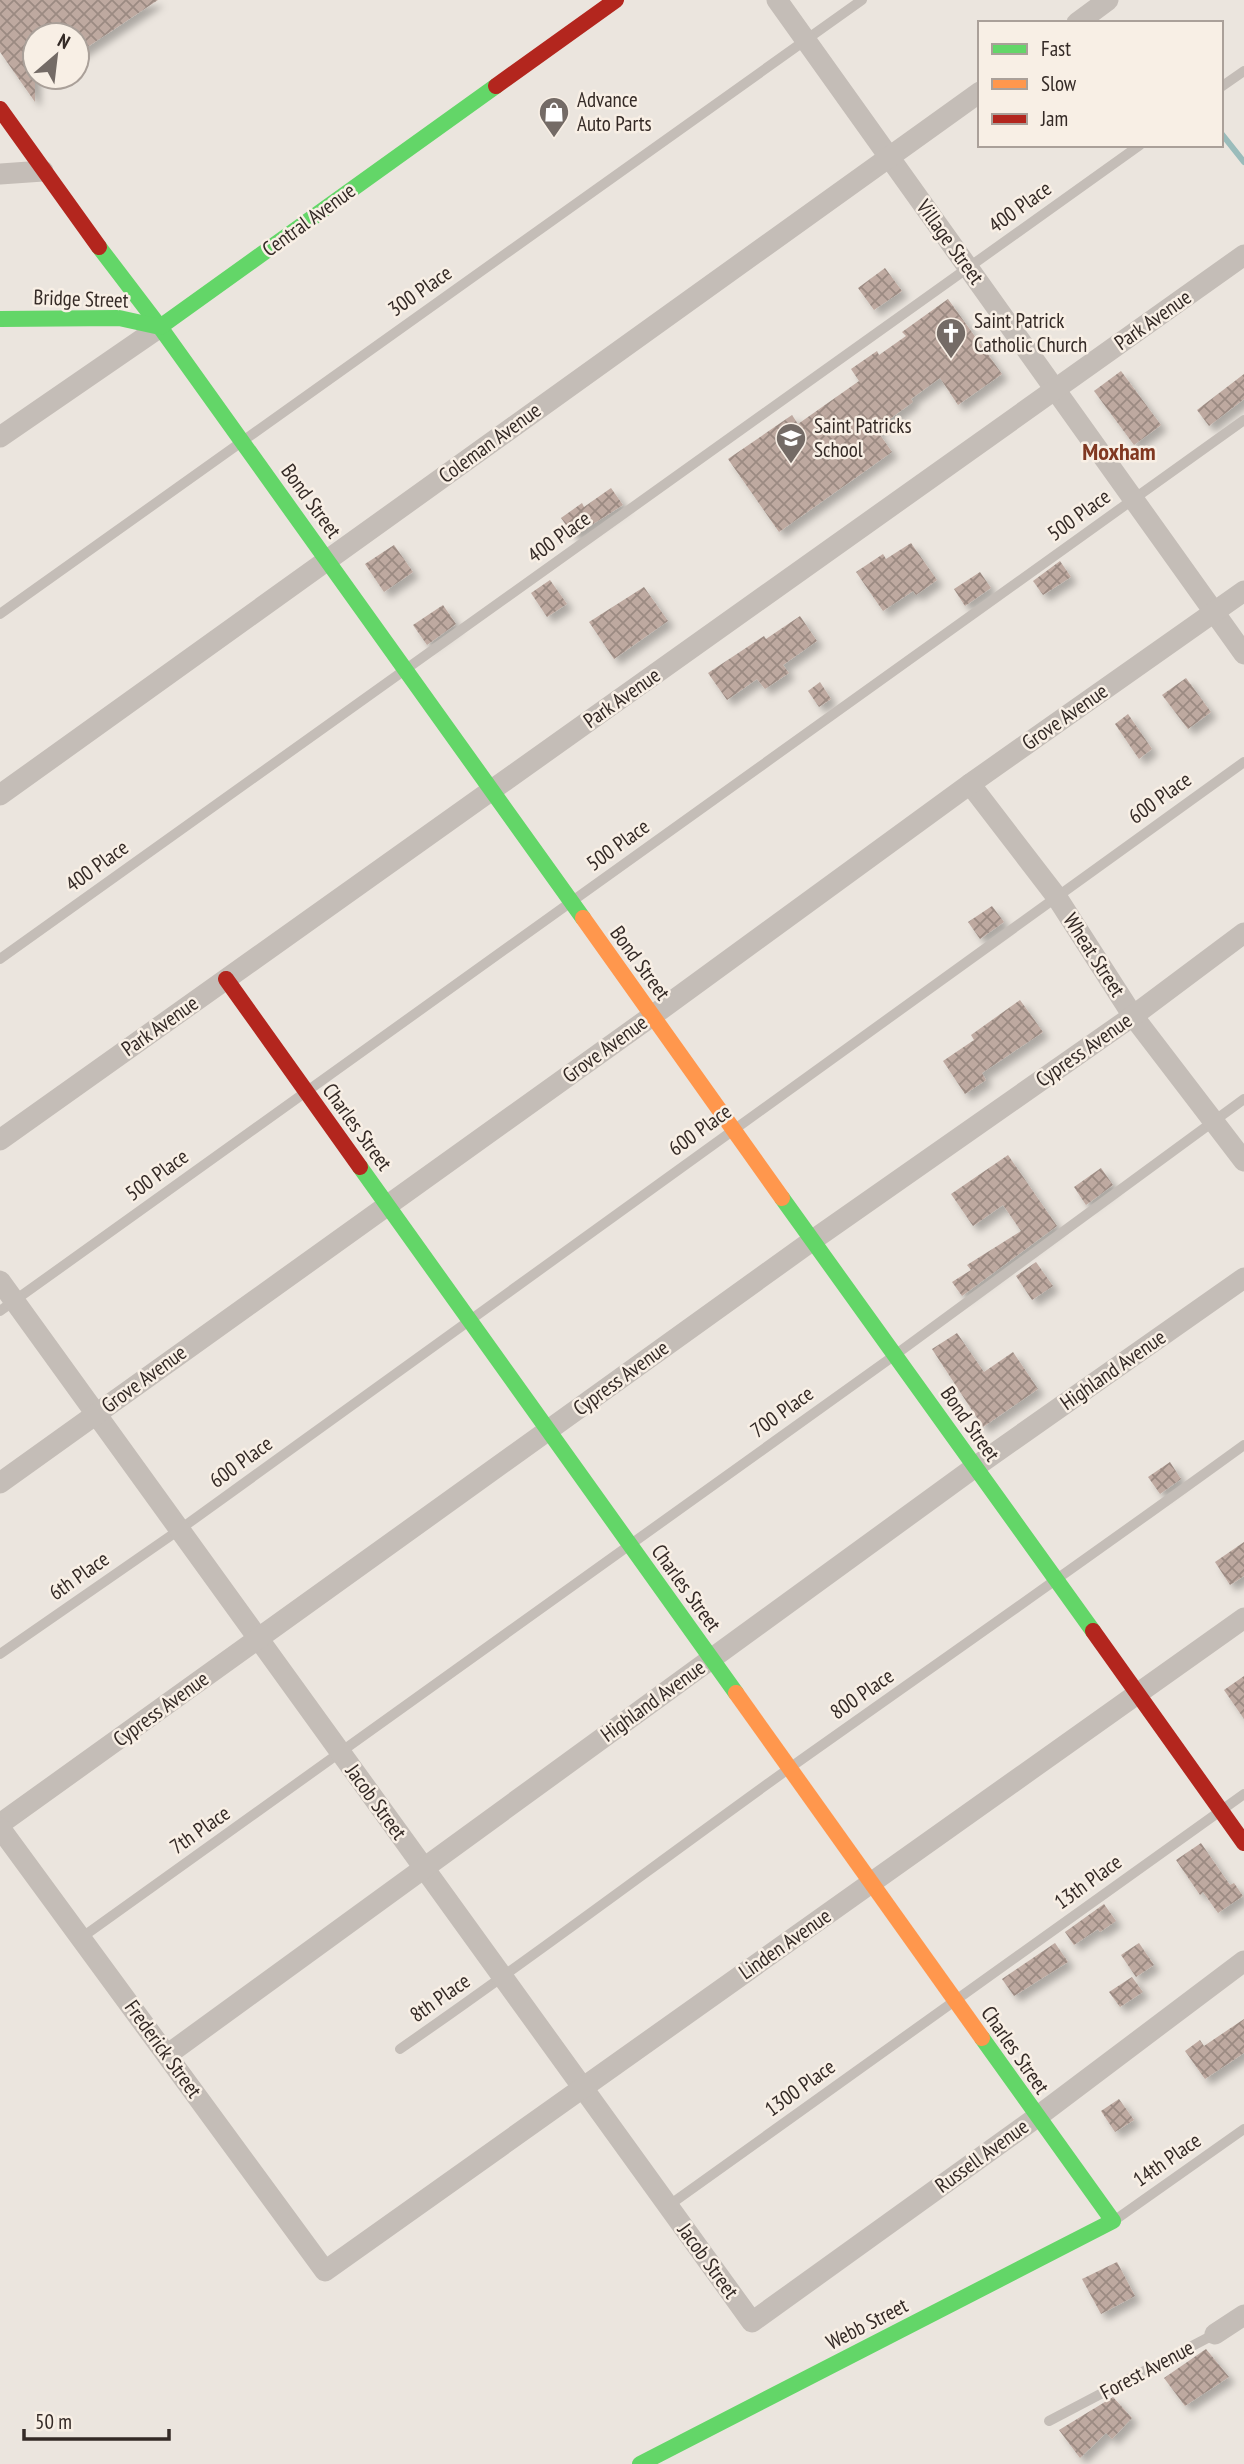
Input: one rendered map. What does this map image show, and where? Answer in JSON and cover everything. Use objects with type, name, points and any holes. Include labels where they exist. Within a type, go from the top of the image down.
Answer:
[{"type":"street","name":"Central Avenue","points":[[0,437],[160,327],[616,0]]},
{"type":"street","name":"Village Street","points":[[778,0],[1244,654]]},
{"type":"street","points":[[1080,21],[1108,0]]},
{"type":"street","name":"Coleman Avenue","points":[[0,795],[978,93]]},
{"type":"street","name":"Bond Street","points":[[0,109],[66,204],[160,327],[242,441],[1244,1843]]},
{"type":"street","points":[[0,174],[44,171]]},
{"type":"street","name":"Park Avenue","points":[[0,1140],[1244,256]]},
{"type":"street","name":"Bridge Street","points":[[0,319],[119,317],[160,327]]},
{"type":"street","name":"Grove Avenue","points":[[0,1483],[652,1016],[970,784],[1244,592]]},
{"type":"street","name":"Wheat Street","points":[[970,784],[1056,896],[1133,1016],[1244,1161]]},
{"type":"street","name":"Cypress Avenue","points":[[0,1826],[813,1240],[1133,1016],[1244,933]]},
{"type":"street","name":"Charles Street","points":[[226,979],[1113,2221]]},
{"type":"street","name":"Highland Avenue","points":[[166,2054],[975,1466],[1244,1278]]},
{"type":"street","name":"Jacob Street","points":[[0,1281],[7,1306],[96,1414],[752,2322]]},
{"type":"street","name":"Linden Avenue","points":[[325,2271],[1244,1618]]},
{"type":"street","name":"Frederick Street","points":[[0,1826],[325,2271]]},
{"type":"street","name":"Russell Avenue","points":[[752,2322],[1037,2117],[1244,1961]]},
{"type":"street","name":"Webb Street","points":[[640,2464],[1113,2221]]},
{"type":"street","name":"Forest Avenue","points":[[1215,2334],[1244,2315]]},
{"type":"lane","name":"300 Place","points":[[0,614],[862,0]]},
{"type":"lane","points":[[1223,87],[1244,71]]},
{"type":"lane","name":"400 Place","points":[[0,959],[1137,147]]},
{"type":"lane","name":"500 Place","points":[[7,1306],[1244,420]]},
{"type":"lane","name":"600 Place","points":[[179,1530],[1244,762]]},
{"type":"lane","name":"700 Place","points":[[341,1754],[1244,1099]]},
{"type":"lane","name":"800 Place","points":[[503,1978],[789,1768],[1057,1581],[1244,1445]]},
{"type":"lane","name":"6th Place","points":[[0,1654],[179,1530]]},
{"type":"lane","name":"7th Place","points":[[81,1938],[341,1754]]},
{"type":"lane","name":"13th Place","points":[[955,2001],[1244,1794]]},
{"type":"lane","name":"8th Place","points":[[400,2049],[503,1978]]},
{"type":"lane","name":"1300 Place","points":[[668,2206],[955,2001]]},
{"type":"lane","name":"14th Place","points":[[1113,2221],[1244,2129]]},
{"type":"lane","name":"Forest Avenue","points":[[1049,2421],[1215,2334]]},
{"type":"building","points":[[0,0],[158,0],[91,45],[91,21],[21,21],[21,82],[0,52]]},
{"type":"building","points":[[27,91],[35,91],[35,102]]},
{"type":"building","points":[[885,268],[902,291],[874,310],[858,288]]},
{"type":"building","points":[[948,299],[1002,374],[958,405],[940,378],[876,429],[892,452],[779,532],[728,459],[792,415],[798,424],[859,381],[851,369],[877,351],[879,355],[906,336],[902,332]]},
{"type":"building","points":[[1121,371],[1161,425],[1134,445],[1094,391]]},
{"type":"building","points":[[1244,374],[1244,399],[1209,426],[1197,410]]},
{"type":"building","points":[[611,488],[623,505],[574,536],[561,518],[582,503],[584,507]]},
{"type":"building","points":[[911,543],[937,580],[916,595],[913,591],[883,611],[856,572],[883,554],[886,559]]},
{"type":"building","points":[[394,545],[413,572],[384,592],[365,564]]},
{"type":"building","points":[[1060,561],[1071,577],[1043,595],[1033,581]]},
{"type":"building","points":[[980,572],[991,588],[965,606],[954,589]]},
{"type":"building","points":[[550,580],[567,604],[547,617],[531,593]]},
{"type":"building","points":[[644,587],[668,621],[614,659],[589,622]]},
{"type":"building","points":[[443,605],[456,624],[427,645],[413,625]]},
{"type":"building","points":[[800,616],[817,641],[783,665],[789,673],[765,689],[757,679],[727,700],[708,673]]},
{"type":"building","points":[[1186,678],[1211,712],[1188,729],[1162,695]]},
{"type":"building","points":[[820,682],[831,699],[819,707],[808,691]]},
{"type":"building","points":[[1128,714],[1152,749],[1139,759],[1115,724]]},
{"type":"building","points":[[992,906],[1004,922],[980,939],[968,922]]},
{"type":"building","points":[[1020,1000],[1043,1032],[982,1073],[986,1080],[965,1094],[943,1061],[974,1040],[971,1035]]},
{"type":"building","points":[[1008,1155],[1057,1226],[962,1296],[952,1282],[971,1270],[967,1265],[1021,1231],[1003,1205],[973,1226],[951,1194]]},
{"type":"building","points":[[1101,1168],[1113,1185],[1086,1205],[1074,1187]]},
{"type":"building","points":[[1036,1262],[1053,1286],[1032,1300],[1016,1276]]},
{"type":"building","points":[[957,1333],[984,1372],[1013,1352],[1038,1389],[983,1427],[932,1349]]},
{"type":"building","points":[[1170,1462],[1181,1479],[1160,1494],[1148,1477]]},
{"type":"building","points":[[1244,1542],[1244,1576],[1230,1585],[1215,1562]]},
{"type":"building","points":[[1244,1676],[1244,1719],[1224,1690]]},
{"type":"building","points":[[1201,1843],[1230,1885],[1234,1883],[1243,1896],[1218,1913],[1203,1892],[1200,1895],[1176,1860]]},
{"type":"building","points":[[1104,1904],[1116,1921],[1074,1945],[1065,1932]]},
{"type":"building","points":[[1055,1943],[1068,1962],[1014,1996],[1002,1979]]},
{"type":"building","points":[[1139,1943],[1154,1965],[1136,1977],[1121,1955]]},
{"type":"building","points":[[1132,1977],[1143,1992],[1120,2007],[1109,1992]]},
{"type":"building","points":[[1244,2019],[1244,2053],[1205,2079],[1185,2051],[1200,2040],[1204,2046]]},
{"type":"building","points":[[1119,2099],[1134,2120],[1115,2132],[1101,2111]]},
{"type":"building","points":[[1117,2262],[1135,2296],[1101,2314],[1082,2279]]},
{"type":"building","points":[[1206,2349],[1229,2377],[1185,2406],[1164,2378]]},
{"type":"building","points":[[1113,2397],[1132,2418],[1112,2439],[1106,2433],[1080,2458],[1059,2430]]},
{"type":"waterway","points":[[1223,136],[1244,162]]},
{"type":"traffic: fast","points":[[0,319],[119,318],[160,327],[496,86]]},
{"type":"traffic: fast","points":[[99,247],[160,327],[583,918]]},
{"type":"traffic: fast","points":[[360,1167],[736,1693]]},
{"type":"traffic: fast","points":[[782,1198],[1093,1631]]},
{"type":"traffic: fast","points":[[640,2464],[1113,2221],[982,2038]]},
{"type":"traffic: slow","points":[[583,918],[782,1198]]},
{"type":"traffic: slow","points":[[736,1693],[982,2038]]},
{"type":"traffic: jam","points":[[496,86],[616,0]]},
{"type":"traffic: jam","points":[[0,109],[99,247]]},
{"type":"traffic: jam","points":[[226,979],[360,1167]]},
{"type":"traffic: jam","points":[[1093,1631],[1244,1843]]},
{"type":"place","name":"Advance Auto Parts","points":[[554,139]]},
{"type":"place","name":"Saint Patrick Catholic Church","points":[[951,360]]},
{"type":"place","name":"Saint Patricks School","points":[[791,465]]},
{"type":"district","name":"Moxham","points":[[1119,452]]}]
